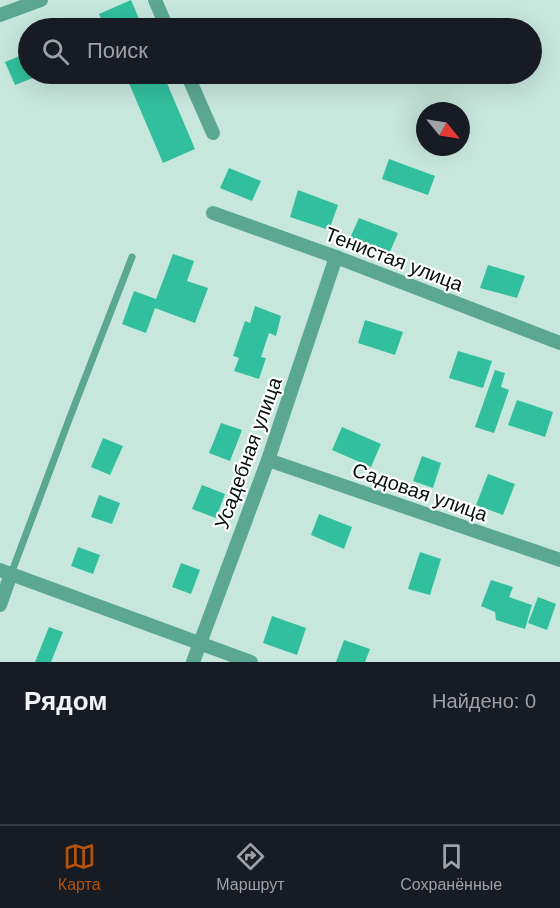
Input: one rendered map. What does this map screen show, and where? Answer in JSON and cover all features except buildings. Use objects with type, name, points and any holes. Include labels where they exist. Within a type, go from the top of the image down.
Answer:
[{"type":"street","points":[[0,15],[41,0]]},
{"type":"street","points":[[155,0],[163,18]]},
{"type":"street","points":[[191,84],[213,133]]},
{"type":"street","name":"Тенистая улица","points":[[213,213],[336,257],[560,343]]},
{"type":"street","name":"Усадебная улица","points":[[193,662],[268,460],[336,257]]},
{"type":"street","name":"Садовая улица","points":[[268,460],[560,560]]},
{"type":"street","points":[[0,605],[6,572],[251,662]]},
{"type":"lane","points":[[6,572],[70,417],[132,257]]}]
